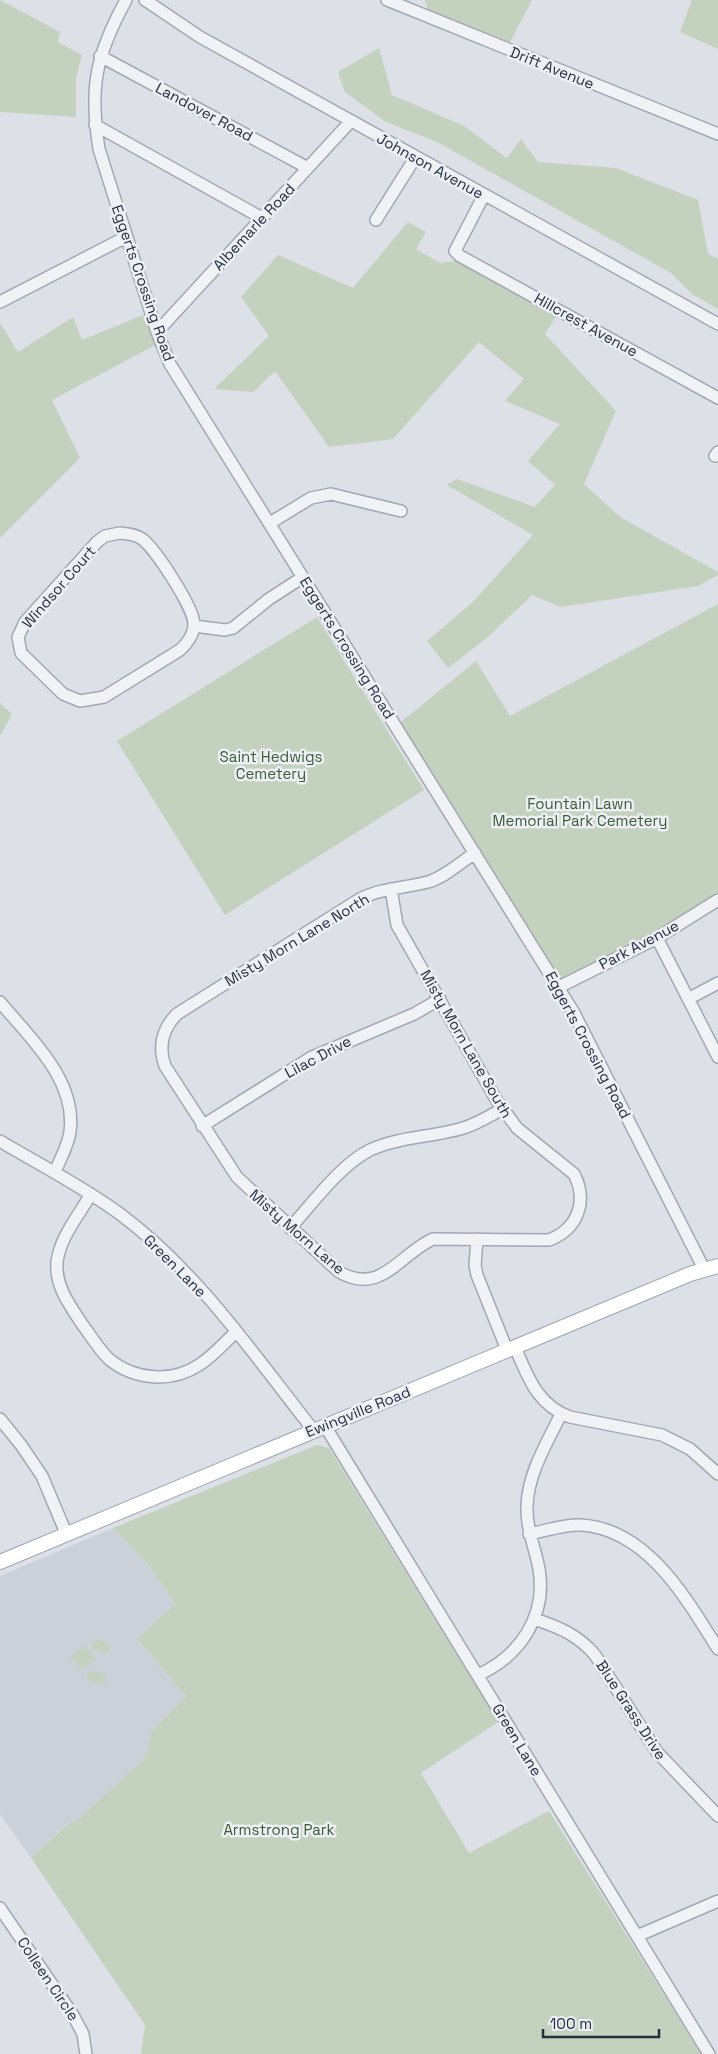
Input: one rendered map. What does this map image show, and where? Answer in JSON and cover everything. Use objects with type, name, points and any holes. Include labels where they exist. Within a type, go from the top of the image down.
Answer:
[{"type":"main road","name":"Ewingville Road","points":[[0,1562],[704,1269],[718,1266]]},
{"type":"street","name":"Eggerts Crossing Road","points":[[126,0],[112,25],[100,56],[94,88],[95,125],[99,149],[126,237],[157,332],[170,364],[559,987],[590,1043],[704,1269]]},
{"type":"street","name":"Johnson Avenue","points":[[145,0],[200,37],[350,122],[718,324]]},
{"type":"street","name":"Drift Avenue","points":[[387,0],[718,134]]},
{"type":"street","name":"Landover Road","points":[[100,56],[308,168]]},
{"type":"street","name":"Albemarle Road","points":[[157,332],[350,122]]},
{"type":"street","points":[[95,125],[262,218]]},
{"type":"street","points":[[376,220],[415,158]]},
{"type":"street","name":"Hillcrest Avenue","points":[[484,195],[455,251],[460,256],[718,398]]},
{"type":"street","points":[[0,302],[126,237]]},
{"type":"street","points":[[270,523],[311,498],[331,494],[401,511]]},
{"type":"street","name":"Windsor Court","points":[[120,533],[141,538],[155,551],[190,608],[194,626],[189,640],[180,650],[104,697],[80,701],[64,694],[27,660],[18,643],[20,630],[25,622],[97,542],[105,536],[120,533]]},
{"type":"street","points":[[194,626],[225,630],[233,628],[269,599],[303,577]]},
{"type":"street","name":"Misty Morn Lane North","points":[[162,1039],[165,1030],[177,1014],[360,899],[437,878],[475,853]]},
{"type":"street","name":"Misty Morn Lane South","points":[[391,889],[397,926],[502,1109],[528,1138],[567,1166],[578,1182],[581,1192],[580,1209],[576,1218],[565,1232]]},
{"type":"street","name":"Park Avenue","points":[[559,987],[657,938],[718,900]]},
{"type":"street","points":[[657,938],[718,1057]]},
{"type":"street","points":[[688,999],[718,983]]},
{"type":"street","name":"Lilac Drive","points":[[202,1126],[320,1053],[414,1014],[440,999]]},
{"type":"street","points":[[0,1002],[53,1070],[66,1095],[71,1120],[69,1133],[55,1172]]},
{"type":"street","name":"Misty Morn Lane","points":[[162,1039],[162,1057],[165,1066],[224,1160],[244,1186],[339,1272],[347,1276],[364,1280],[383,1275],[425,1242],[433,1239],[540,1241],[557,1237],[565,1232]]},
{"type":"street","points":[[290,1228],[347,1166],[370,1150],[385,1144],[460,1129],[474,1124],[502,1109]]},
{"type":"street","name":"Green Lane","points":[[0,1141],[91,1194],[120,1215],[166,1254],[320,1428],[478,1675],[709,2054]]},
{"type":"street","points":[[91,1194],[64,1240],[60,1250],[57,1271],[66,1300],[110,1360],[130,1372],[166,1377],[178,1374],[207,1359],[236,1332]]},
{"type":"street","points":[[477,1239],[475,1265],[477,1276],[511,1349],[536,1392],[547,1405],[561,1414],[662,1435],[690,1449],[718,1474]]},
{"type":"street","points":[[478,1675],[490,1670],[510,1655],[528,1633],[538,1607],[540,1580],[529,1534],[527,1504],[532,1476],[561,1414]]},
{"type":"street","points":[[0,1419],[22,1444],[42,1476],[66,1533]]},
{"type":"street","points":[[529,1534],[571,1525],[582,1525],[595,1527],[626,1540],[643,1551],[669,1574],[718,1649]]},
{"type":"street","name":"Blue Grass Drive","points":[[534,1619],[563,1629],[586,1645],[595,1655],[657,1752],[718,1816]]},
{"type":"street","points":[[637,1936],[718,1901]]},
{"type":"street","name":"Colleen Circle","points":[[0,1908],[73,2015],[82,2034],[86,2054]]},
{"type":"shaded area","points":[[113,1528],[150,1567],[175,1604],[137,1640],[186,1696],[151,1733],[146,1757],[78,1820],[67,1824],[31,1858],[0,1814],[0,1576]]},
{"type":"green space","points":[[0,0],[60,32],[58,42],[82,55],[76,78],[76,117],[0,112]]},
{"type":"green space","points":[[425,0],[532,0],[510,42],[428,10]]},
{"type":"green space","points":[[692,0],[718,0],[718,49],[680,32]]},
{"type":"green space","points":[[379,48],[392,95],[464,126],[507,158],[521,139],[538,162],[616,168],[698,200],[708,254],[718,259],[718,309],[692,294],[671,273],[437,142],[386,122],[345,92],[338,72]]},
{"type":"green space","points":[[408,222],[426,232],[416,249],[440,263],[472,259],[560,310],[545,334],[616,411],[584,484],[620,517],[718,572],[718,575],[698,586],[561,607],[532,595],[488,637],[448,668],[427,641],[474,601],[533,535],[447,485],[457,479],[535,507],[555,485],[528,461],[560,424],[505,401],[524,379],[479,342],[393,439],[329,447],[275,371],[253,392],[214,389],[269,336],[241,297],[278,255],[353,288]]},
{"type":"green space","points":[[153,311],[163,341],[52,400],[80,458],[0,538],[0,323],[18,352],[73,317],[82,340]]},
{"type":"green space","name":"Fountain Lawn Memorial Park Cemetery","points":[[718,604],[718,900],[559,987],[396,726],[476,661],[510,716]]},
{"type":"green space","name":"Saint Hedwigs Cemetery","points":[[317,617],[424,790],[225,915],[117,741]]},
{"type":"green space","points":[[0,703],[12,714],[0,736]]},
{"type":"green space","name":"Armstrong Park","points":[[317,1445],[329,1448],[498,1722],[421,1773],[469,1853],[549,1811],[701,2054],[141,2054],[145,2025],[31,1858],[68,1824],[78,1820],[146,1757],[151,1733],[186,1696],[137,1639],[175,1604],[150,1567],[113,1528]]},
{"type":"green space","points":[[98,1639],[111,1645],[107,1654],[92,1650],[93,1642]]},
{"type":"green space","points":[[84,1646],[96,1659],[82,1670],[70,1656]]},
{"type":"green space","points":[[91,1671],[105,1674],[106,1679],[103,1684],[87,1680],[88,1674]]}]
